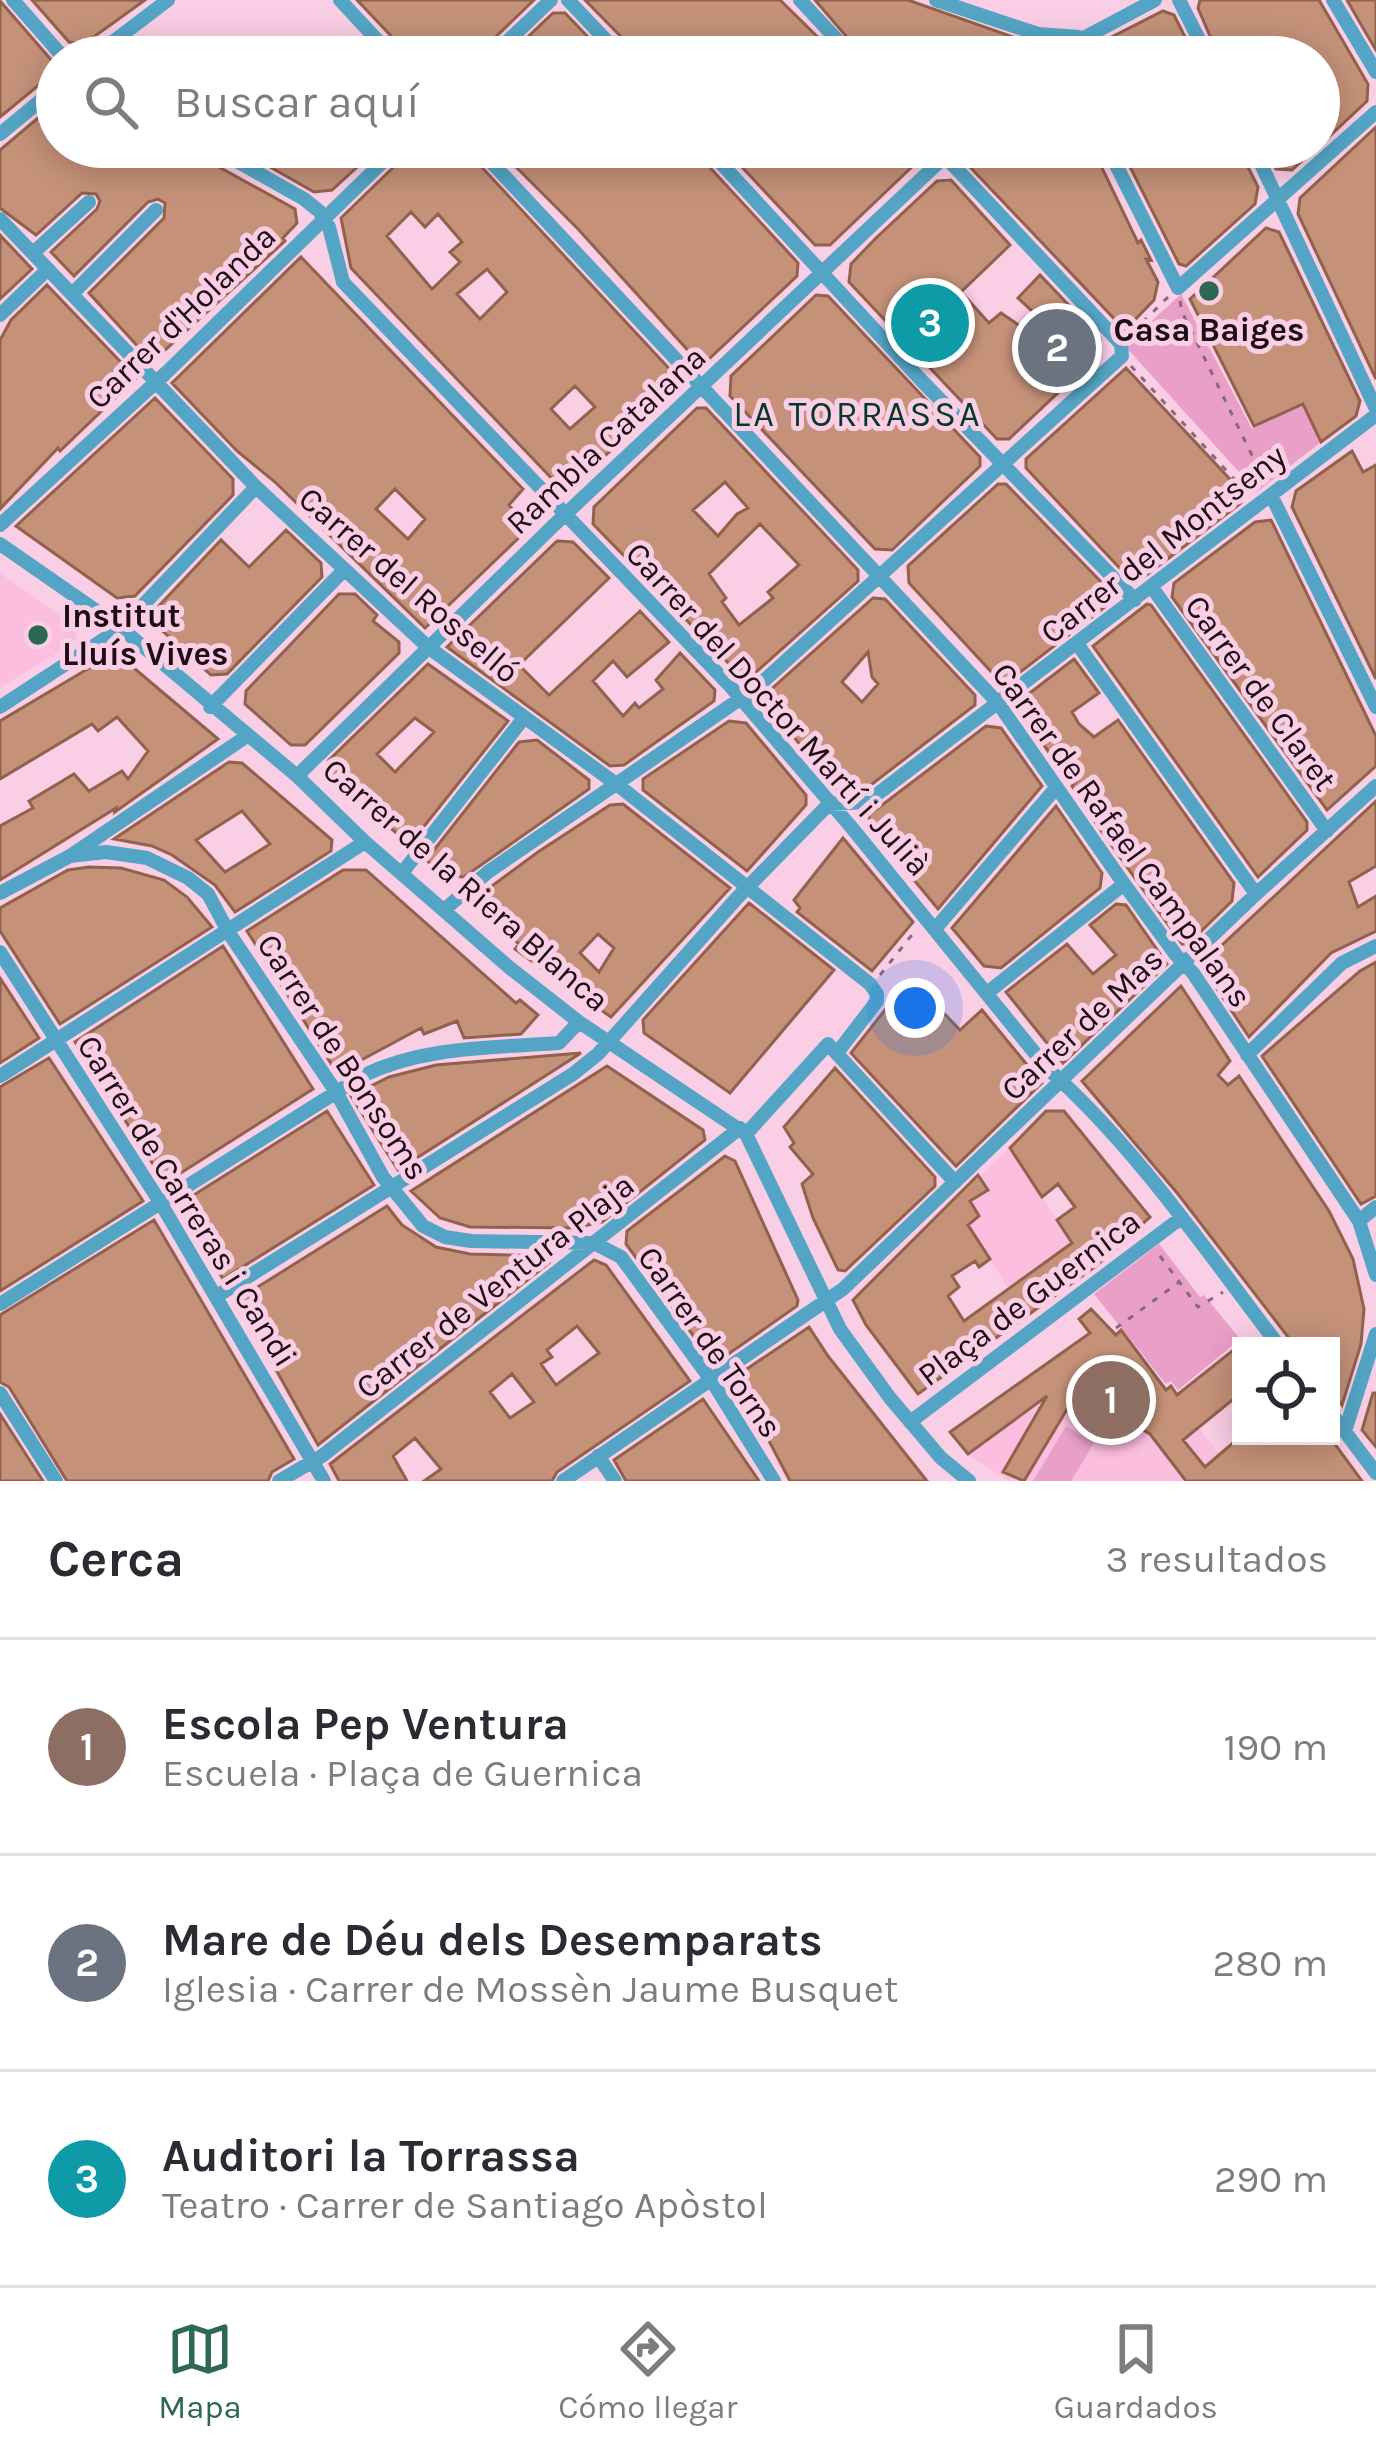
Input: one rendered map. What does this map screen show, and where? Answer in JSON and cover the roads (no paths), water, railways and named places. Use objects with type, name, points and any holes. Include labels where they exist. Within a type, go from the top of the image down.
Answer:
[{"type":"street","points":[[14,0],[45,36]]},
{"type":"street","points":[[121,36],[168,0]]},
{"type":"street","points":[[340,0],[373,36]]},
{"type":"street","points":[[513,36],[551,0]]},
{"type":"street","points":[[568,0],[602,36]]},
{"type":"street","points":[[800,0],[833,36]]},
{"type":"street","points":[[936,0],[1038,34],[1058,36]]},
{"type":"street","points":[[1083,36],[1155,0]]},
{"type":"street","points":[[1179,0],[1197,36]]},
{"type":"street","points":[[1333,0],[1376,72]]},
{"type":"street","points":[[0,134],[36,105]]},
{"type":"street","points":[[1340,145],[1376,112]]},
{"type":"street","points":[[249,168],[304,199],[325,218]]},
{"type":"street","name":"Carrer d'Holanda","points":[[0,524],[376,168]]},
{"type":"street","name":"Carrer de Rafael Campalans","points":[[497,168],[998,703],[1184,964],[1359,1222],[1376,1275]]},
{"type":"street","points":[[726,168],[920,380],[1135,600]]},
{"type":"street","name":"Rambla Catalana","points":[[297,776],[927,168]]},
{"type":"street","points":[[444,910],[488,872],[742,699],[883,577],[1122,350],[962,168]]},
{"type":"street","points":[[1118,168],[1178,288],[1316,168]]},
{"type":"street","points":[[1264,168],[1376,412]]},
{"type":"street","points":[[33,253],[89,202]]},
{"type":"street","points":[[72,295],[156,210]]},
{"type":"street","name":"Carrer del Doctor Martí i Julià","points":[[325,218],[343,282],[742,699],[852,828],[927,927],[1060,1080],[1080,1096],[1273,1337]]},
{"type":"street","name":"Carrer del Rosselló","points":[[0,219],[256,487],[428,647],[619,786],[877,987],[875,1005],[836,1053]]},
{"type":"street","points":[[0,315],[48,269]]},
{"type":"street","name":"Carrer del Montseny","points":[[852,828],[867,802],[1376,412]]},
{"type":"street","points":[[0,707],[121,628],[256,487]]},
{"type":"street","points":[[1270,492],[1376,707]]},
{"type":"street","name":"Carrer de la Riera Blanca","points":[[0,544],[121,628],[297,776],[364,842],[579,1022],[743,1131]]},
{"type":"street","points":[[210,707],[344,570]]},
{"type":"street","name":"Carrer de Claret","points":[[1151,586],[1328,832]]},
{"type":"street","points":[[1078,644],[1256,894]]},
{"type":"street","points":[[402,873],[523,719]]},
{"type":"street","points":[[0,893],[70,856],[247,736]]},
{"type":"street","name":"Carrer de Mas","points":[[563,1481],[843,1289],[1256,894],[1376,786]]},
{"type":"street","points":[[927,927],[1056,788]]},
{"type":"street","points":[[217,1296],[573,1074],[829,804],[867,802]]},
{"type":"street","points":[[0,1076],[364,842]]},
{"type":"street","name":"Carrer de Bonsoms","points":[[70,856],[127,854],[172,868],[208,895],[392,1186],[423,1226],[445,1237],[594,1243]]},
{"type":"street","points":[[987,993],[1124,884]]},
{"type":"street","points":[[1247,1055],[1342,963],[1376,946]]},
{"type":"street","name":"Carrer de Carreras i Candi","points":[[0,952],[160,1202],[324,1481]]},
{"type":"street","points":[[0,1304],[336,1092],[395,1060],[425,1052],[559,1043],[579,1022]]},
{"type":"street","name":"Carrer de Ventura Plaja","points":[[279,1481],[314,1460],[743,1131],[828,1044],[836,1053]]},
{"type":"street","points":[[836,1053],[955,1182]]},
{"type":"street","points":[[743,1131],[840,1329],[949,1474],[969,1481]]},
{"type":"street","points":[[1359,1222],[1376,1207]]},
{"type":"street","name":"Plaça de Guernica","points":[[910,1422],[1181,1218]]},
{"type":"street","name":"Carrer de Torns","points":[[594,1243],[621,1258],[634,1274],[712,1381],[774,1481]]},
{"type":"street","points":[[1345,1431],[1376,1334]]},
{"type":"street","points":[[0,1393],[56,1481]]},
{"type":"street","points":[[1340,1425],[1376,1473]]},
{"type":"street","points":[[598,1456],[615,1481]]},
{"type":"place","name":"Casa Baiges","points":[[1209,291]]},
{"type":"place","name":"Auditori la Torrassa","points":[[930,323]]},
{"type":"place","name":"Mare de Déu dels Desemparats","points":[[1057,348]]},
{"type":"place","name":"Institut Lluís Vives","points":[[38,635]]},
{"type":"place","name":"Escola Pep Ventura","points":[[1111,1400]]},
{"type":"district","name":"LA TORRASSA","points":[[858,414]]}]
